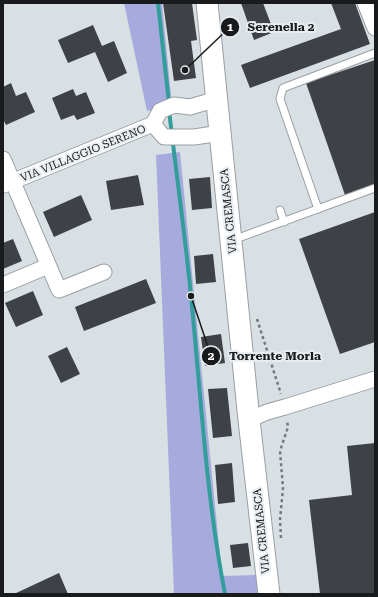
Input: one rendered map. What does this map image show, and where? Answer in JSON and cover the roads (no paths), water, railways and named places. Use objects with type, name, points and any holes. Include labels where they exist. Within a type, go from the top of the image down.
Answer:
[{"type":"main road","name":"VIA CREMASCA","points":[[207,3],[268,594]]},
{"type":"street","points":[[365,3],[375,28]]},
{"type":"street","name":"VIA VILLAGGIO SERENO","points":[[8,183],[153,124],[167,108],[190,107],[217,99]]},
{"type":"street","name":"VIA VILLAGGIO SERENO","points":[[153,124],[164,137],[194,137],[221,133]]},
{"type":"street","name":"VIA VILLAGGIO SERENO","points":[[3,159],[8,183],[59,290],[104,272]]},
{"type":"street","points":[[3,284],[48,266]]},
{"type":"street","points":[[249,420],[267,412],[285,408],[375,378]]},
{"type":"lane","points":[[318,209],[280,99],[283,88],[375,53]]},
{"type":"lane","points":[[231,241],[375,188]]},
{"type":"lane","points":[[280,210],[284,222]]},
{"type":"waterway","points":[[158,3],[169,103]]},
{"type":"waterway","points":[[169,110],[189,273],[213,520],[225,594]]},
{"type":"place","name":"Serenella 2","points":[[185,70]]},
{"type":"place","name":"Torrente Morla","points":[[191,296]]}]
